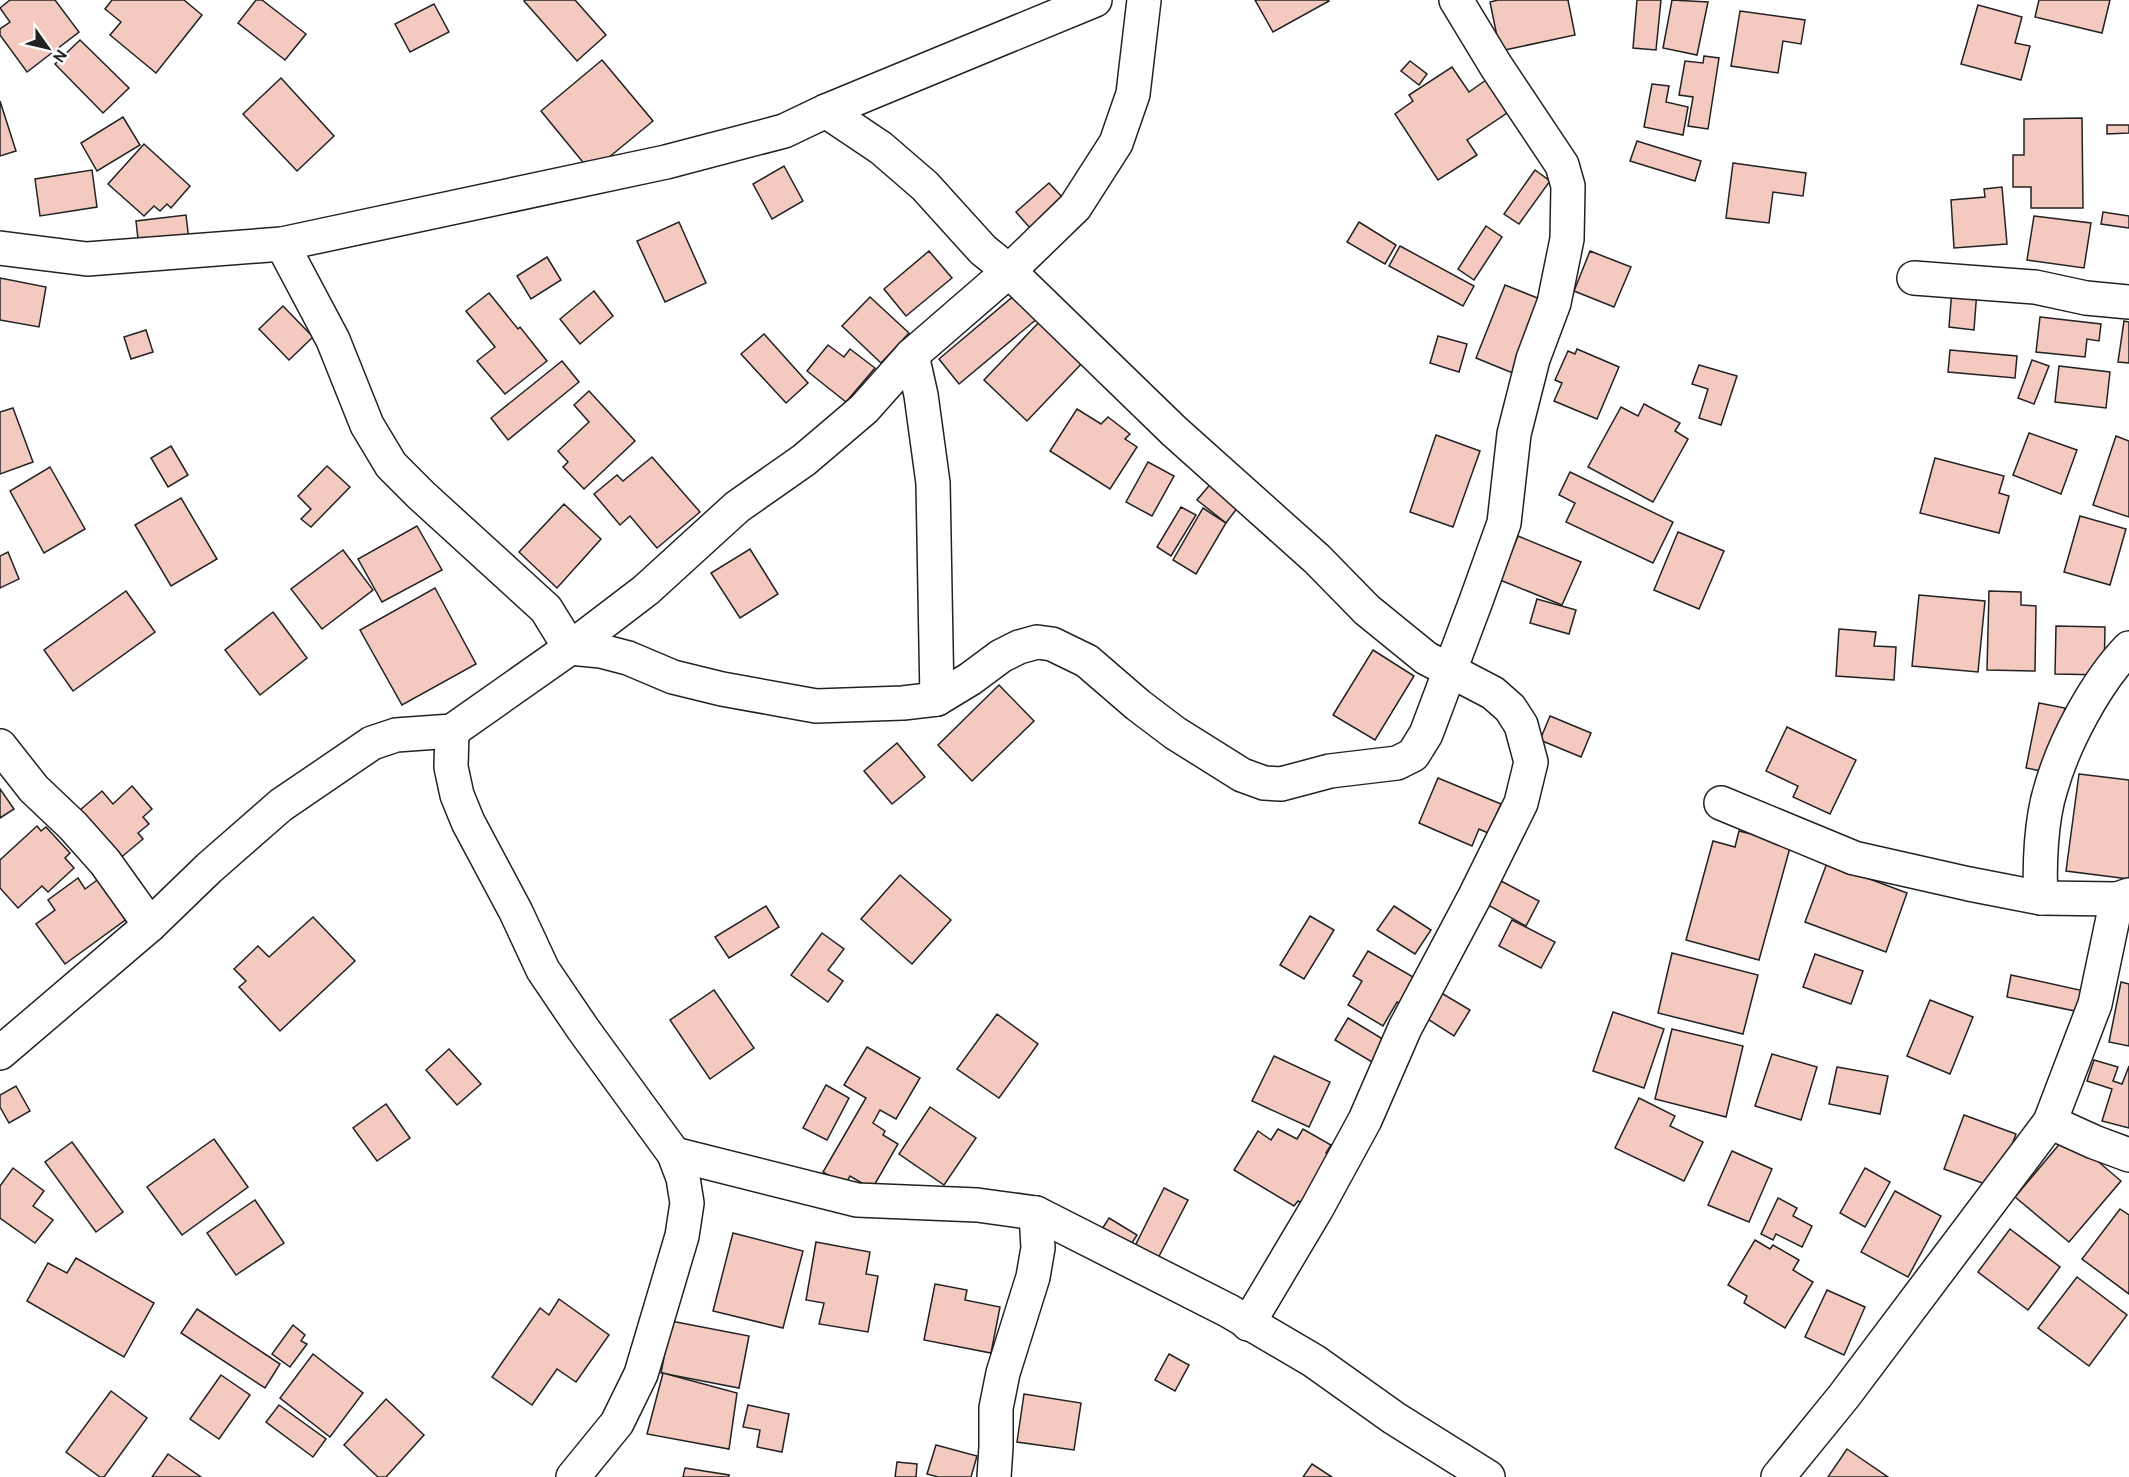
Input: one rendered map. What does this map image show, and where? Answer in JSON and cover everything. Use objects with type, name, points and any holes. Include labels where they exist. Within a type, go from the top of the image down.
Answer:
[{"type":"street","points":[[0,248],[87,259],[282,244],[666,162],[784,131],[826,111],[1095,0]]},
{"type":"street","points":[[0,1053],[150,925],[209,868],[281,805],[372,743],[396,735],[452,731],[570,648],[646,590],[737,507],[804,460],[864,409],[912,355],[1009,271],[1075,207],[1116,143],[1133,94],[1144,0]]},
{"type":"street","points":[[570,648],[610,653],[628,658],[672,677],[722,689],[816,706],[903,703],[937,699],[970,679],[1001,656],[1019,647],[1037,642],[1052,644],[1088,661],[1138,705],[1175,733],[1242,775],[1264,783],[1281,784],[1330,771],[1397,763],[1413,755],[1426,734],[1504,523],[1514,434],[1533,359],[1554,303],[1567,239],[1568,186],[1562,165],[1496,66],[1456,0]]},
{"type":"street","points":[[826,111],[881,148],[925,186],[983,250],[1009,271],[1174,431],[1317,559],[1367,610],[1426,658],[1493,693],[1510,708],[1521,725],[1531,762],[1521,803],[1405,1028],[1365,1120],[1317,1208],[1248,1324]]},
{"type":"street","points":[[282,244],[333,340],[367,425],[391,465],[546,609],[570,648]]},
{"type":"street","points":[[1914,278],[2035,287],[2086,298],[2129,302]]},
{"type":"street","points":[[912,355],[921,395],[933,483],[937,699]]},
{"type":"street","points":[[2041,898],[2039,872],[2050,789],[2088,703],[2117,660],[2129,648]]},
{"type":"street","points":[[452,731],[451,767],[457,795],[468,822],[516,912],[543,970],[674,1154],[683,1179],[687,1203],[682,1236],[641,1374],[617,1424],[573,1477]]},
{"type":"street","points":[[0,746],[34,789],[73,826],[105,862],[150,925]]},
{"type":"street","points":[[1721,803],[1854,858],[2041,898],[2123,897],[2095,1004],[2050,1122],[1844,1396],[1778,1477]]},
{"type":"street","points":[[2050,1122],[2129,1155]]},
{"type":"street","points":[[674,1154],[857,1200],[977,1205],[1036,1213],[1057,1221],[1229,1311],[1314,1361],[1394,1418],[1488,1477]]},
{"type":"street","points":[[994,1477],[996,1408],[1003,1374],[1033,1278],[1038,1248],[1036,1213]]},
{"type":"building","points":[[10,0],[55,0],[79,32],[27,72],[0,35],[0,29],[10,22],[0,8]]},
{"type":"building","points":[[112,0],[184,0],[202,15],[156,73],[110,35],[121,22],[105,9]]},
{"type":"building","points":[[256,0],[262,0],[306,34],[285,60],[238,23]]},
{"type":"building","points":[[525,0],[575,0],[606,35],[577,61]]},
{"type":"building","points":[[1255,0],[1328,0],[1329,1],[1273,32]]},
{"type":"building","points":[[1568,0],[1575,35],[1500,51],[1490,2]]},
{"type":"building","points":[[1637,0],[1661,0],[1656,50],[1633,48]]},
{"type":"building","points":[[1672,0],[1708,2],[1697,55],[1663,48]]},
{"type":"building","points":[[2039,0],[2110,0],[2102,33],[2035,17]]},
{"type":"building","points":[[434,4],[449,32],[410,52],[395,24]]},
{"type":"building","points":[[1978,5],[2022,17],[2015,43],[2030,46],[2021,80],[1961,64]]},
{"type":"building","points":[[1740,11],[1805,20],[1801,44],[1783,41],[1778,73],[1731,66]]},
{"type":"building","points":[[80,40],[129,88],[103,113],[55,64]]},
{"type":"building","points":[[1704,56],[1719,58],[1708,129],[1688,126],[1693,97],[1679,95],[1685,61],[1703,63]]},
{"type":"building","points":[[602,60],[653,121],[591,172],[541,111]]},
{"type":"building","points":[[1410,61],[1427,74],[1419,85],[1401,71]]},
{"type":"building","points":[[1452,67],[1469,92],[1486,80],[1507,113],[1467,140],[1477,155],[1438,180],[1395,114],[1413,101],[1409,95]]},
{"type":"building","points":[[281,78],[334,136],[297,171],[243,114]]},
{"type":"building","points":[[1652,84],[1669,86],[1666,102],[1688,107],[1683,135],[1644,127]]},
{"type":"building","points":[[0,101],[16,151],[0,156]]},
{"type":"building","points":[[123,117],[140,145],[97,171],[81,143]]},
{"type":"building","points":[[2082,118],[2083,208],[2031,208],[2031,187],[2013,187],[2013,155],[2024,155],[2024,119]]},
{"type":"building","points":[[2107,125],[2129,125],[2129,133],[2107,134]]},
{"type":"building","points":[[1637,141],[1701,161],[1695,181],[1630,161]]},
{"type":"building","points":[[144,144],[190,186],[171,208],[167,204],[160,211],[154,206],[144,216],[108,184]]},
{"type":"building","points":[[1733,163],[1806,173],[1803,196],[1773,192],[1769,223],[1726,218]]},
{"type":"building","points":[[784,166],[803,201],[772,219],[753,184]]},
{"type":"building","points":[[92,170],[97,207],[40,216],[35,179]]},
{"type":"building","points":[[1535,170],[1550,181],[1519,224],[1504,214]]},
{"type":"building","points":[[1049,183],[1063,198],[1030,228],[1016,212]]},
{"type":"building","points":[[2002,187],[2007,244],[1954,248],[1951,200],[1985,197],[1984,189]]},
{"type":"building","points":[[2103,212],[2129,216],[2129,228],[2101,224]]},
{"type":"building","points":[[186,215],[189,241],[139,248],[136,221]]},
{"type":"building","points":[[2034,216],[2091,223],[2084,268],[2027,260]]},
{"type":"building","points":[[679,222],[706,283],[665,302],[637,241]]},
{"type":"building","points":[[1359,222],[1396,245],[1385,264],[1347,242]]},
{"type":"building","points":[[1486,226],[1502,237],[1474,280],[1458,269]]},
{"type":"building","points":[[1400,246],[1474,286],[1463,306],[1389,266]]},
{"type":"building","points":[[929,251],[952,278],[906,316],[884,289]]},
{"type":"building","points":[[1590,251],[1631,267],[1614,307],[1574,291]]},
{"type":"building","points":[[547,257],[561,280],[531,299],[517,276]]},
{"type":"building","points":[[0,278],[46,287],[39,327],[0,320]]},
{"type":"building","points":[[1505,285],[1550,303],[1520,376],[1476,358]]},
{"type":"building","points":[[1023,288],[1044,313],[959,384],[939,359]]},
{"type":"building","points":[[1952,289],[1977,290],[1974,330],[1949,327]]},
{"type":"building","points":[[594,291],[613,316],[580,344],[560,319]]},
{"type":"building","points":[[489,293],[547,361],[505,394],[477,361],[495,347],[466,311]]},
{"type":"building","points":[[870,297],[909,333],[881,363],[842,326]]},
{"type":"building","points":[[283,306],[313,337],[289,360],[259,329]]},
{"type":"building","points":[[2040,317],[2101,324],[2099,341],[2087,339],[2085,357],[2036,352]]},
{"type":"building","points":[[1042,319],[1085,360],[1027,421],[984,380]]},
{"type":"building","points":[[2124,321],[2129,322],[2129,363],[2118,362]]},
{"type":"building","points":[[146,330],[153,352],[131,359],[124,337]]},
{"type":"building","points":[[764,334],[808,383],[786,403],[741,354]]},
{"type":"building","points":[[1438,336],[1467,344],[1459,372],[1430,363]]},
{"type":"building","points":[[828,345],[844,357],[850,349],[875,368],[846,402],[807,371]]},
{"type":"building","points":[[1577,349],[1619,367],[1597,419],[1554,401],[1562,383],[1555,380],[1568,351],[1575,354]]},
{"type":"building","points":[[1950,350],[2017,356],[2015,378],[1948,372]]},
{"type":"building","points":[[2032,360],[2049,366],[2034,404],[2018,398]]},
{"type":"building","points":[[562,361],[579,382],[508,440],[491,418]]},
{"type":"building","points":[[1699,365],[1737,376],[1721,425],[1699,418],[1708,389],[1692,384]]},
{"type":"building","points":[[2059,366],[2110,372],[2106,408],[2055,402]]},
{"type":"building","points":[[589,391],[635,441],[584,489],[563,467],[568,462],[558,451],[589,422],[574,405]]},
{"type":"building","points":[[1644,404],[1680,423],[1675,431],[1688,439],[1653,502],[1588,467],[1621,407],[1638,416]]},
{"type":"building","points":[[13,408],[33,462],[0,474],[0,412]]},
{"type":"building","points":[[1077,409],[1101,424],[1108,417],[1130,434],[1125,439],[1137,447],[1110,489],[1050,451]]},
{"type":"building","points":[[2029,433],[2077,450],[2061,494],[2013,475]]},
{"type":"building","points":[[1436,435],[1480,451],[1453,527],[1410,512]]},
{"type":"building","points":[[2116,436],[2129,441],[2129,517],[2093,505]]},
{"type":"building","points":[[171,446],[188,475],[168,487],[151,458]]},
{"type":"building","points":[[652,457],[700,512],[657,548],[630,516],[620,525],[594,494],[617,475],[623,481]]},
{"type":"building","points":[[1935,458],[2004,476],[1999,493],[2009,496],[1999,533],[1920,513]]},
{"type":"building","points":[[1148,462],[1174,476],[1152,516],[1126,502]]},
{"type":"building","points":[[327,466],[350,487],[311,527],[301,519],[311,509],[298,496]]},
{"type":"building","points":[[50,467],[85,529],[44,553],[10,491]]},
{"type":"building","points":[[1570,472],[1673,522],[1653,563],[1566,522],[1575,503],[1559,495]]},
{"type":"building","points":[[1213,481],[1241,503],[1226,523],[1197,500]]},
{"type":"building","points":[[181,498],[217,559],[171,586],[135,525]]},
{"type":"building","points":[[564,504],[601,539],[557,588],[519,552]]},
{"type":"building","points":[[1181,507],[1196,515],[1171,556],[1157,547]]},
{"type":"building","points":[[1203,508],[1226,523],[1196,574],[1173,560]]},
{"type":"building","points":[[2080,516],[2126,529],[2110,585],[2064,572]]},
{"type":"building","points":[[417,526],[442,570],[382,602],[358,559]]},
{"type":"building","points":[[1678,532],[1724,551],[1699,609],[1654,590]]},
{"type":"building","points":[[1518,536],[1581,562],[1562,605],[1500,580]]},
{"type":"building","points":[[750,549],[778,594],[740,618],[711,573]]},
{"type":"building","points":[[343,550],[373,590],[322,629],[291,589]]},
{"type":"building","points":[[8,552],[19,579],[0,588],[0,556]]},
{"type":"building","points":[[435,588],[476,664],[402,705],[360,630]]},
{"type":"building","points":[[126,591],[155,632],[73,691],[44,650]]},
{"type":"building","points":[[1989,591],[2021,592],[2021,605],[2036,606],[2035,671],[1987,670]]},
{"type":"building","points":[[1919,595],[1985,601],[1978,672],[1912,666]]},
{"type":"building","points":[[1537,599],[1576,610],[1569,634],[1530,623]]},
{"type":"building","points":[[273,612],[307,658],[260,695],[225,650]]},
{"type":"building","points":[[2056,626],[2105,627],[2104,675],[2055,674]]},
{"type":"building","points":[[1839,629],[1876,632],[1874,646],[1896,647],[1894,680],[1836,676]]},
{"type":"building","points":[[1373,650],[1414,676],[1375,740],[1333,715]]},
{"type":"building","points":[[999,685],[1034,721],[972,781],[938,745]]},
{"type":"building","points":[[2039,703],[2065,708],[2052,773],[2026,768]]},
{"type":"building","points":[[1550,716],[1591,733],[1581,757],[1540,740]]},
{"type":"building","points":[[1787,727],[1856,760],[1830,814],[1793,797],[1798,786],[1766,771]]},
{"type":"building","points":[[897,743],[925,777],[892,804],[864,771]]},
{"type":"building","points":[[2079,774],[2129,780],[2129,879],[2066,871]]},
{"type":"building","points":[[1438,778],[1501,804],[1488,833],[1479,829],[1472,846],[1419,823]]},
{"type":"building","points":[[132,786],[152,809],[143,817],[149,824],[138,833],[143,839],[119,859],[79,811],[102,791],[113,804]]},
{"type":"building","points":[[0,789],[14,809],[0,818]]},
{"type":"building","points":[[37,826],[41,831],[46,827],[70,853],[65,858],[74,868],[48,892],[42,886],[18,908],[0,888],[0,860]]},
{"type":"building","points":[[1739,831],[1791,844],[1759,960],[1686,940],[1713,841],[1735,847]]},
{"type":"building","points":[[1827,863],[1907,893],[1886,952],[1805,922]]},
{"type":"building","points":[[900,875],[951,920],[912,964],[861,919]]},
{"type":"building","points":[[78,878],[85,889],[100,878],[128,918],[65,964],[36,924],[55,910],[48,900]]},
{"type":"building","points":[[1501,881],[1539,901],[1526,926],[1488,905]]},
{"type":"building","points":[[766,906],[779,927],[729,958],[715,937]]},
{"type":"building","points":[[1394,906],[1431,930],[1415,954],[1377,930]]},
{"type":"building","points":[[1310,916],[1334,930],[1304,979],[1280,965]]},
{"type":"building","points":[[313,917],[355,961],[280,1031],[239,987],[246,981],[234,969],[258,946],[269,957]]},
{"type":"building","points":[[1512,920],[1555,942],[1541,968],[1499,946]]},
{"type":"building","points":[[822,933],[844,949],[828,970],[843,981],[828,1002],[791,975]]},
{"type":"building","points":[[1368,951],[1420,981],[1405,1006],[1397,1002],[1383,1026],[1348,1005],[1362,981],[1353,976]]},
{"type":"building","points":[[1672,953],[1758,975],[1743,1034],[1658,1013]]},
{"type":"building","points":[[1815,954],[1863,971],[1851,1004],[1803,987]]},
{"type":"building","points":[[2011,975],[2084,991],[2080,1012],[2007,997]]},
{"type":"building","points":[[2121,982],[2129,984],[2129,1046],[2109,1042]]},
{"type":"building","points":[[714,990],[754,1048],[710,1079],[670,1020]]},
{"type":"building","points":[[1438,991],[1470,1010],[1454,1036],[1423,1016]]},
{"type":"building","points":[[1930,1000],[1973,1017],[1950,1074],[1907,1056]]},
{"type":"building","points":[[1613,1012],[1664,1029],[1644,1088],[1593,1071]]},
{"type":"building","points":[[997,1014],[1038,1044],[999,1098],[957,1069]]},
{"type":"building","points":[[1348,1018],[1386,1041],[1372,1062],[1335,1040]]},
{"type":"building","points":[[1672,1029],[1743,1046],[1726,1117],[1655,1099]]},
{"type":"building","points":[[867,1047],[920,1078],[896,1119],[880,1110],[873,1123],[885,1131],[883,1135],[898,1144],[872,1189],[850,1176],[845,1185],[823,1172],[866,1098],[844,1085]]},
{"type":"building","points":[[449,1049],[481,1084],[457,1105],[426,1070]]},
{"type":"building","points":[[1772,1054],[1817,1067],[1801,1120],[1755,1106]]},
{"type":"building","points":[[1274,1056],[1330,1082],[1309,1127],[1252,1101]]},
{"type":"building","points":[[2094,1060],[2118,1067],[2113,1081],[2122,1084],[2129,1066],[2129,1128],[2102,1121],[2112,1089],[2087,1081]]},
{"type":"building","points":[[1837,1067],[1888,1076],[1880,1114],[1829,1104]]},
{"type":"building","points":[[826,1085],[849,1098],[827,1140],[803,1128]]},
{"type":"building","points":[[16,1086],[30,1111],[9,1123],[0,1107],[0,1095]]},
{"type":"building","points":[[1639,1098],[1675,1116],[1670,1126],[1703,1142],[1684,1181],[1615,1148]]},
{"type":"building","points":[[386,1104],[410,1138],[377,1161],[353,1128]]},
{"type":"building","points":[[930,1107],[976,1138],[944,1185],[899,1154]]},
{"type":"building","points":[[1964,1115],[2016,1134],[1996,1188],[1944,1169]]},
{"type":"building","points":[[1278,1129],[1297,1139],[1303,1129],[1331,1145],[1326,1153],[1336,1159],[1307,1206],[1298,1201],[1294,1206],[1234,1170],[1258,1131],[1271,1140]]},
{"type":"building","points":[[2067,1135],[2121,1181],[2069,1242],[2015,1197]]},
{"type":"building","points":[[214,1139],[248,1187],[182,1235],[147,1187]]},
{"type":"building","points":[[72,1142],[123,1212],[96,1232],[45,1162]]},
{"type":"building","points":[[1732,1151],[1772,1169],[1749,1222],[1708,1205]]},
{"type":"building","points":[[13,1168],[44,1191],[33,1206],[53,1220],[35,1243],[0,1218],[0,1186]]},
{"type":"building","points":[[1865,1168],[1890,1182],[1865,1227],[1840,1213]]},
{"type":"building","points":[[1164,1188],[1188,1200],[1155,1264],[1132,1252]]},
{"type":"building","points":[[1895,1191],[1941,1216],[1908,1277],[1861,1252]]},
{"type":"building","points":[[1778,1198],[1797,1208],[1793,1216],[1812,1226],[1802,1247],[1776,1234],[1773,1240],[1761,1234]]},
{"type":"building","points":[[255,1200],[284,1243],[236,1275],[207,1233]]},
{"type":"building","points":[[2120,1209],[2129,1215],[2129,1294],[2082,1259]]},
{"type":"building","points":[[1109,1218],[1137,1235],[1125,1254],[1097,1237]]},
{"type":"building","points":[[2010,1229],[2060,1267],[2028,1310],[1978,1272]]},
{"type":"building","points":[[733,1233],[803,1251],[783,1328],[713,1311]]},
{"type":"building","points":[[1755,1240],[1770,1249],[1773,1245],[1799,1260],[1793,1270],[1813,1282],[1785,1328],[1744,1303],[1747,1296],[1728,1285]]},
{"type":"building","points":[[816,1242],[870,1252],[866,1274],[878,1276],[868,1332],[819,1324],[824,1303],[806,1300]]},
{"type":"building","points":[[76,1258],[154,1303],[124,1357],[27,1301],[48,1263],[67,1273]]},
{"type":"building","points":[[2077,1277],[2127,1315],[2089,1366],[2038,1328]]},
{"type":"building","points":[[935,1284],[967,1290],[965,1300],[1000,1307],[991,1353],[924,1340]]},
{"type":"building","points":[[1827,1290],[1865,1307],[1844,1355],[1805,1337]]},
{"type":"building","points":[[559,1299],[609,1335],[576,1382],[557,1369],[532,1405],[492,1377],[540,1308],[549,1315]]},
{"type":"building","points":[[197,1309],[280,1364],[265,1388],[181,1333]]},
{"type":"building","points":[[671,1321],[749,1336],[739,1388],[661,1373]]},
{"type":"building","points":[[293,1325],[305,1335],[301,1341],[307,1344],[290,1367],[272,1354]]},
{"type":"building","points":[[313,1354],[363,1393],[330,1437],[280,1398]]},
{"type":"building","points":[[1169,1354],[1189,1365],[1175,1391],[1155,1380]]},
{"type":"building","points":[[663,1373],[737,1393],[729,1449],[647,1434]]},
{"type":"building","points":[[221,1375],[250,1395],[219,1439],[190,1419]]},
{"type":"building","points":[[111,1391],[147,1418],[104,1477],[100,1477],[66,1452]]},
{"type":"building","points":[[1024,1394],[1081,1403],[1074,1450],[1017,1442]]},
{"type":"building","points":[[386,1399],[424,1435],[386,1477],[378,1477],[344,1445]]},
{"type":"building","points":[[279,1405],[326,1439],[313,1457],[266,1422]]},
{"type":"building","points":[[748,1405],[789,1414],[782,1452],[757,1447],[760,1430],[743,1427]]},
{"type":"building","points":[[936,1445],[977,1456],[971,1477],[938,1477],[927,1474]]},
{"type":"building","points":[[1847,1449],[1888,1477],[1828,1477]]},
{"type":"building","points":[[168,1454],[201,1477],[152,1477]]},
{"type":"building","points":[[897,1462],[917,1464],[916,1477],[895,1477]]},
{"type":"building","points":[[1312,1464],[1332,1477],[1303,1477]]},
{"type":"building","points":[[685,1468],[729,1475],[729,1477],[683,1477]]}]
